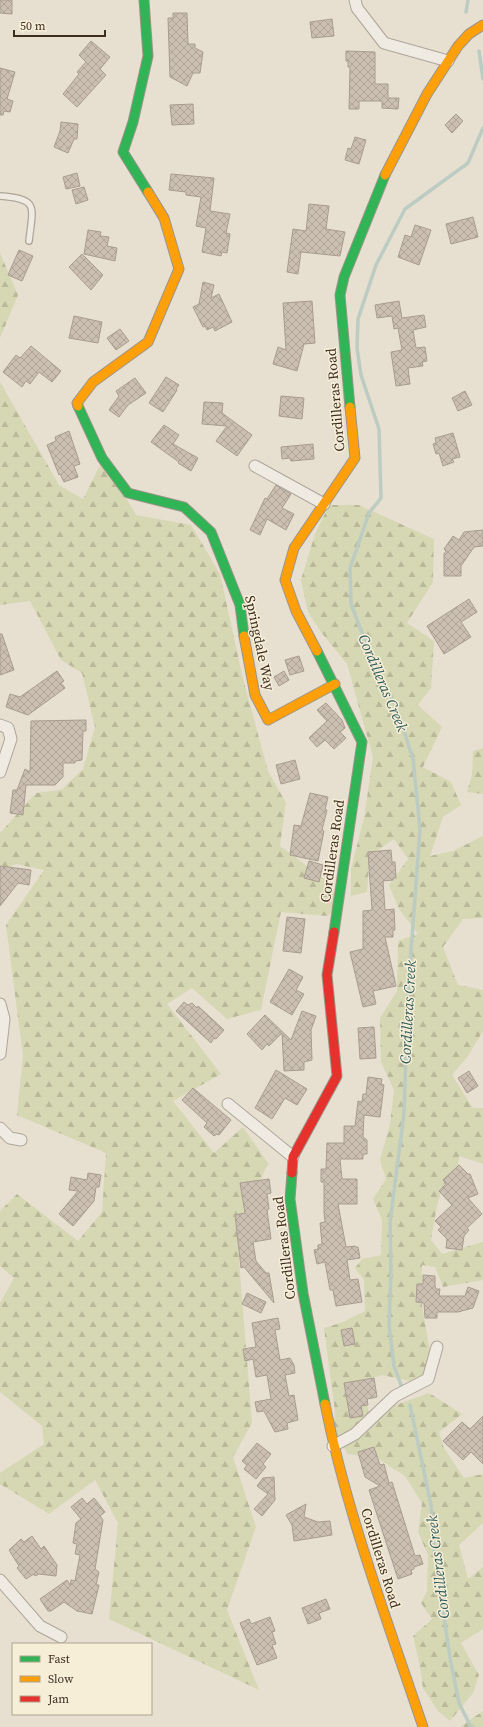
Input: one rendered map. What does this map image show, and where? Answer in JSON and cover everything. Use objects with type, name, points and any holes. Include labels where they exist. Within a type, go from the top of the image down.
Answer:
[{"type":"street","name":"Springdale Way","points":[[144,0],[148,56],[133,122],[123,152],[164,218],[179,269],[148,342],[93,382],[77,403],[102,458],[128,493],[184,507],[211,532],[240,604],[248,663],[255,695],[268,720],[335,684]]},
{"type":"street","points":[[355,0],[357,8],[384,43],[448,61]]},
{"type":"street","name":"Cordilleras Road","points":[[423,1727],[365,1557],[333,1446],[302,1292],[290,1199],[293,1157],[337,1076],[326,975],[343,880],[362,742],[335,684],[296,611],[286,580],[294,548],[355,458],[340,295],[344,277],[387,171],[427,94],[448,61],[469,34],[483,25]]},
{"type":"street","points":[[255,466],[324,504]]},
{"type":"street","points":[[0,725],[8,728],[11,739],[0,772]]},
{"type":"street","points":[[0,1004],[4,1019],[0,1054]]},
{"type":"street","points":[[228,1104],[293,1157]]},
{"type":"street","points":[[0,1128],[10,1138],[21,1140]]},
{"type":"street","points":[[333,1446],[355,1434],[395,1396],[428,1379],[437,1347]]},
{"type":"street","points":[[0,1580],[40,1626],[61,1636]]},
{"type":"lane","points":[[0,196],[25,199],[30,204],[32,214],[29,240]]},
{"type":"green space","points":[[0,253],[18,295],[0,338]]},
{"type":"green space","points":[[0,382],[59,485],[83,499],[103,459],[136,515],[191,525],[220,574],[243,679],[268,771],[286,803],[280,846],[327,881],[341,904],[327,916],[281,912],[261,1010],[227,1019],[192,988],[167,1004],[221,1074],[173,1101],[214,1153],[243,1127],[268,1163],[254,1194],[238,1248],[252,1423],[233,1457],[256,1527],[227,1610],[259,1690],[109,1619],[118,1523],[95,1480],[49,1514],[0,1484],[0,1473],[44,1444],[42,1426],[0,1392],[0,1303],[14,1278],[0,1266],[0,1211],[17,1194],[78,1241],[102,1212],[106,1153],[17,1115],[23,1056],[6,925],[44,870],[16,864],[0,872],[0,833],[36,793],[61,790],[83,769],[95,727],[82,673],[61,660],[30,601],[0,605]]},
{"type":"green space","points":[[329,505],[359,505],[434,539],[433,582],[407,623],[434,641],[431,688],[418,705],[442,727],[423,767],[451,782],[461,805],[443,817],[430,856],[453,851],[483,836],[483,918],[463,919],[443,947],[458,985],[483,990],[483,1031],[468,1056],[452,1075],[473,1108],[483,1108],[483,1164],[459,1156],[457,1176],[443,1185],[437,1206],[431,1240],[442,1254],[483,1242],[483,1280],[443,1287],[435,1267],[422,1265],[422,1306],[431,1357],[428,1377],[410,1381],[382,1375],[358,1383],[373,1421],[390,1407],[429,1393],[462,1414],[439,1432],[444,1448],[464,1478],[483,1474],[483,1523],[459,1545],[468,1579],[483,1567],[483,1629],[461,1643],[479,1675],[473,1693],[450,1721],[438,1711],[423,1688],[413,1636],[432,1619],[421,1603],[427,1591],[428,1555],[418,1532],[422,1503],[405,1476],[377,1458],[348,1454],[333,1430],[335,1412],[324,1328],[343,1322],[365,1311],[364,1280],[355,1268],[362,1259],[381,1255],[382,1220],[373,1199],[386,1179],[380,1160],[390,1124],[394,1090],[381,1062],[380,1018],[397,991],[398,941],[418,934],[399,909],[389,885],[408,859],[394,839],[370,856],[367,892],[351,896],[351,869],[364,818],[373,757],[347,664],[321,632],[308,612],[301,580],[315,534]]},
{"type":"green space","points":[[483,748],[483,794],[467,792],[472,775],[473,751]]},
{"type":"green space","points":[[483,1711],[483,1727],[460,1727]]},
{"type":"building","points":[[0,0],[12,0],[12,14],[0,13]]},
{"type":"building","points":[[173,13],[187,13],[188,44],[195,44],[195,48],[203,52],[200,73],[193,73],[187,86],[170,77],[168,18],[173,18]]},
{"type":"building","points":[[332,19],[334,36],[312,38],[310,22]]},
{"type":"building","points":[[91,41],[110,57],[100,69],[106,75],[77,107],[63,94],[79,74],[77,72],[86,62],[79,55]]},
{"type":"building","points":[[346,51],[375,52],[375,84],[388,84],[388,98],[399,98],[398,109],[382,108],[382,101],[359,101],[359,109],[349,109],[350,67],[348,67],[348,61],[346,61]]},
{"type":"building","points":[[0,68],[15,72],[7,99],[13,101],[10,112],[4,111],[3,115],[0,115]]},
{"type":"building","points":[[193,104],[194,124],[172,125],[170,105]]},
{"type":"building","points":[[456,114],[463,121],[452,133],[445,125]]},
{"type":"building","points":[[61,122],[78,124],[77,139],[74,139],[68,153],[54,147],[60,131]]},
{"type":"building","points":[[355,137],[366,140],[359,164],[345,160],[348,148],[351,149]]},
{"type":"building","points":[[77,173],[80,186],[66,189],[63,177]]},
{"type":"building","points":[[171,174],[214,178],[210,211],[230,214],[226,233],[230,234],[227,253],[222,252],[221,256],[202,252],[206,228],[196,226],[201,197],[186,195],[186,192],[169,190]]},
{"type":"building","points":[[84,187],[88,200],[76,204],[72,190]]},
{"type":"building","points":[[309,204],[329,206],[326,229],[345,232],[340,256],[301,252],[298,274],[287,272],[293,229],[306,231]]},
{"type":"building","points":[[473,217],[478,237],[451,244],[446,224]]},
{"type":"building","points":[[415,225],[431,230],[419,265],[398,257],[405,235],[411,237]]},
{"type":"building","points":[[88,230],[101,232],[100,236],[109,237],[107,246],[117,248],[115,261],[84,254]]},
{"type":"building","points":[[19,250],[33,256],[22,281],[8,275]]},
{"type":"building","points":[[82,254],[103,275],[91,290],[69,267]]},
{"type":"building","points":[[203,282],[214,285],[211,298],[219,294],[232,322],[215,331],[213,327],[207,330],[205,326],[203,327],[193,307],[199,304]]},
{"type":"building","points":[[312,301],[315,343],[304,344],[297,371],[273,364],[278,347],[286,350],[283,303]]},
{"type":"building","points":[[399,301],[402,318],[424,315],[426,327],[413,330],[416,348],[425,347],[427,361],[422,362],[423,366],[408,368],[410,384],[396,386],[391,352],[402,350],[398,328],[394,329],[392,316],[377,318],[375,305]]},
{"type":"building","points":[[74,316],[102,322],[98,343],[69,338]]},
{"type":"building","points":[[120,329],[129,341],[116,350],[107,338]]},
{"type":"building","points":[[31,346],[61,371],[52,382],[39,372],[30,384],[26,381],[22,387],[3,372],[16,355],[20,358]]},
{"type":"building","points":[[166,377],[179,385],[163,412],[149,403]]},
{"type":"building","points":[[135,378],[146,393],[128,405],[119,417],[109,410],[119,396],[116,391]]},
{"type":"building","points":[[465,391],[472,405],[458,411],[452,398]]},
{"type":"building","points":[[281,396],[304,398],[302,419],[279,416]]},
{"type":"building","points":[[204,402],[223,403],[222,413],[252,435],[237,456],[216,441],[227,426],[202,424]]},
{"type":"building","points":[[164,425],[179,435],[173,444],[198,458],[191,471],[151,442]]},
{"type":"building","points":[[69,431],[80,464],[74,466],[78,477],[64,482],[60,474],[59,475],[47,445],[56,441],[55,437]]},
{"type":"building","points":[[453,433],[460,457],[452,459],[454,462],[443,466],[439,453],[436,454],[433,444],[436,443],[435,438]]},
{"type":"building","points":[[313,444],[314,459],[291,461],[290,458],[282,459],[281,447]]},
{"type":"building","points":[[276,485],[291,494],[282,508],[294,514],[286,530],[267,519],[260,535],[250,530],[265,498],[267,499]]},
{"type":"building","points":[[483,530],[483,546],[474,547],[461,566],[461,576],[444,576],[444,554],[446,551],[444,549],[453,536],[459,540],[464,532]]},
{"type":"building","points":[[469,599],[477,612],[461,622],[471,637],[444,654],[427,626]]},
{"type":"building","points":[[0,634],[2,634],[14,670],[0,675]]},
{"type":"building","points":[[299,656],[304,671],[290,675],[285,660]]},
{"type":"building","points":[[57,671],[64,681],[61,683],[65,688],[28,715],[6,707],[10,694],[20,697]]},
{"type":"building","points":[[284,671],[289,680],[279,686],[274,677]]},
{"type":"building","points":[[326,703],[342,720],[345,728],[340,732],[346,738],[334,749],[325,740],[317,747],[309,738],[327,721],[317,710]]},
{"type":"building","points":[[86,720],[86,731],[83,731],[82,760],[75,761],[75,763],[63,763],[63,777],[55,785],[26,785],[23,815],[10,813],[13,790],[17,790],[25,769],[30,772],[31,721]]},
{"type":"building","points":[[295,760],[300,779],[281,784],[276,765]]},
{"type":"building","points":[[310,793],[328,797],[325,810],[327,810],[322,830],[324,831],[318,861],[290,855],[294,825],[301,826]]},
{"type":"building","points":[[391,850],[392,862],[395,862],[396,878],[393,878],[393,880],[383,881],[385,910],[394,909],[395,930],[393,930],[393,937],[385,937],[396,986],[373,991],[376,1004],[363,1007],[350,952],[363,949],[363,911],[372,910],[368,852]]},
{"type":"building","points":[[309,861],[323,865],[319,882],[304,878]]},
{"type":"building","points":[[0,866],[31,870],[29,885],[18,883],[0,906]]},
{"type":"building","points":[[287,917],[305,919],[301,953],[283,951]]},
{"type":"building","points":[[289,969],[303,977],[296,990],[304,994],[292,1015],[270,1002]]},
{"type":"building","points":[[184,1002],[188,1005],[192,1003],[197,1008],[198,1006],[224,1030],[216,1039],[214,1038],[211,1043],[176,1011]]},
{"type":"building","points":[[302,1011],[316,1016],[311,1030],[312,1060],[304,1062],[304,1070],[284,1071],[282,1033],[269,1046],[267,1044],[262,1050],[247,1034],[265,1015],[291,1040]]},
{"type":"building","points":[[374,1027],[376,1058],[360,1059],[358,1028]]},
{"type":"building","points":[[276,1070],[307,1089],[297,1105],[285,1098],[272,1119],[255,1108]]},
{"type":"building","points":[[469,1071],[478,1086],[467,1093],[458,1078]]},
{"type":"building","points":[[368,1077],[382,1079],[381,1084],[384,1085],[380,1117],[364,1115],[363,1137],[367,1140],[367,1154],[363,1154],[363,1159],[340,1159],[342,1179],[357,1179],[357,1204],[338,1204],[346,1247],[358,1247],[360,1258],[347,1260],[350,1280],[358,1279],[362,1302],[336,1306],[333,1290],[330,1290],[325,1262],[317,1264],[314,1250],[318,1249],[318,1245],[322,1244],[320,1223],[325,1222],[324,1182],[321,1182],[321,1169],[326,1169],[327,1143],[344,1143],[344,1126],[355,1126],[358,1101],[362,1102],[363,1094],[366,1094]]},
{"type":"building","points":[[193,1088],[231,1120],[219,1135],[217,1134],[214,1136],[204,1127],[207,1123],[182,1100]]},
{"type":"building","points":[[459,1165],[468,1174],[470,1174],[478,1194],[468,1198],[482,1214],[467,1228],[469,1230],[464,1236],[462,1250],[446,1248],[447,1239],[438,1230],[441,1227],[435,1221],[452,1205],[439,1191],[446,1184],[443,1180]]},
{"type":"building","points":[[88,1173],[101,1175],[99,1187],[96,1187],[94,1201],[73,1226],[59,1214],[78,1191],[69,1190],[71,1177],[87,1180]]},
{"type":"building","points":[[269,1179],[271,1193],[267,1194],[269,1209],[267,1210],[271,1239],[253,1242],[256,1261],[266,1273],[269,1273],[274,1303],[244,1267],[241,1268],[235,1215],[245,1213],[240,1183]]},
{"type":"building","points":[[423,1275],[435,1276],[436,1289],[440,1289],[439,1296],[465,1296],[468,1287],[479,1291],[473,1308],[458,1312],[437,1312],[437,1318],[425,1318],[424,1303],[416,1302],[417,1284],[423,1284]]},
{"type":"building","points":[[247,1293],[266,1302],[261,1313],[242,1304]]},
{"type":"building","points":[[278,1318],[280,1329],[275,1330],[280,1360],[290,1358],[294,1365],[295,1373],[285,1375],[289,1396],[294,1395],[298,1420],[287,1423],[288,1429],[275,1432],[264,1411],[257,1412],[255,1402],[271,1399],[267,1375],[256,1377],[253,1359],[245,1361],[243,1349],[256,1347],[252,1323]]},
{"type":"building","points":[[352,1328],[355,1344],[344,1346],[341,1330]]},
{"type":"building","points":[[374,1378],[377,1397],[367,1399],[368,1405],[361,1406],[363,1416],[350,1418],[344,1383]]},
{"type":"building","points":[[483,1416],[483,1464],[471,1452],[463,1460],[443,1441],[462,1422],[470,1429]]},
{"type":"building","points":[[257,1443],[271,1454],[263,1464],[266,1467],[256,1479],[244,1469],[247,1465],[242,1461]]},
{"type":"building","points":[[374,1447],[380,1465],[384,1464],[389,1483],[392,1482],[415,1556],[420,1555],[423,1564],[414,1567],[414,1569],[411,1570],[412,1574],[398,1579],[369,1490],[380,1486],[365,1477],[358,1452]]},
{"type":"building","points":[[274,1477],[275,1500],[262,1516],[254,1509],[268,1494],[257,1486],[263,1478]]},
{"type":"building","points":[[82,1498],[87,1504],[94,1498],[105,1512],[100,1516],[103,1520],[95,1569],[99,1572],[96,1585],[99,1585],[92,1614],[77,1611],[64,1602],[51,1611],[48,1611],[40,1599],[67,1580],[70,1585],[71,1580],[75,1581],[80,1555],[75,1554],[77,1544],[73,1543],[76,1523],[81,1519],[71,1507]]},
{"type":"building","points":[[306,1504],[304,1517],[318,1522],[330,1521],[332,1535],[294,1541],[292,1525],[286,1515]]},
{"type":"building","points":[[32,1536],[41,1549],[44,1546],[57,1565],[56,1576],[39,1574],[35,1576],[34,1574],[26,1579],[17,1568],[19,1566],[9,1550],[21,1539],[24,1542]]},
{"type":"building","points":[[326,1599],[330,1609],[319,1613],[321,1619],[308,1624],[302,1608]]},
{"type":"building","points":[[270,1617],[275,1631],[272,1632],[276,1644],[272,1645],[277,1658],[257,1665],[240,1623],[249,1619],[251,1624]]},
{"type":"waterway","name":"Cordilleras Creek","points":[[466,12],[468,0]]},
{"type":"waterway","name":"Cordilleras Creek","points":[[479,51],[483,79]]},
{"type":"waterway","name":"Cordilleras Creek","points":[[401,1385],[394,1366],[389,1326],[391,1271],[390,1222],[404,1113],[408,992],[420,829],[413,759],[396,706],[376,669],[351,604],[350,568],[369,513],[381,498],[379,429],[361,375],[357,348],[358,319],[376,265],[405,209],[468,163],[483,128]]},
{"type":"waterway","name":"Cordilleras Creek","points":[[410,1405],[431,1505],[434,1548],[450,1658],[459,1703],[470,1725],[473,1727]]},
{"type":"traffic: fast","points":[[144,0],[148,56],[133,122],[123,152],[148,192]]},
{"type":"traffic: fast","points":[[350,407],[340,295],[344,277],[385,175]]},
{"type":"traffic: fast","points":[[78,406],[102,458],[128,493],[184,507],[211,532],[240,605],[244,636]]},
{"type":"traffic: fast","points":[[317,651],[362,742],[334,932]]},
{"type":"traffic: fast","points":[[292,1173],[290,1199],[303,1293],[325,1404]]},
{"type":"traffic: slow","points":[[385,175],[427,94],[458,46],[469,34],[483,25]]},
{"type":"traffic: slow","points":[[78,406],[77,403],[93,382],[148,342],[179,269],[164,218],[148,192]]},
{"type":"traffic: slow","points":[[317,651],[296,611],[285,580],[294,548],[355,458],[350,407]]},
{"type":"traffic: slow","points":[[244,636],[255,695],[268,720],[335,684]]},
{"type":"traffic: slow","points":[[325,1404],[334,1445],[356,1526],[423,1727]]},
{"type":"traffic: jam","points":[[292,1173],[293,1157],[337,1076],[327,975],[334,932]]}]
